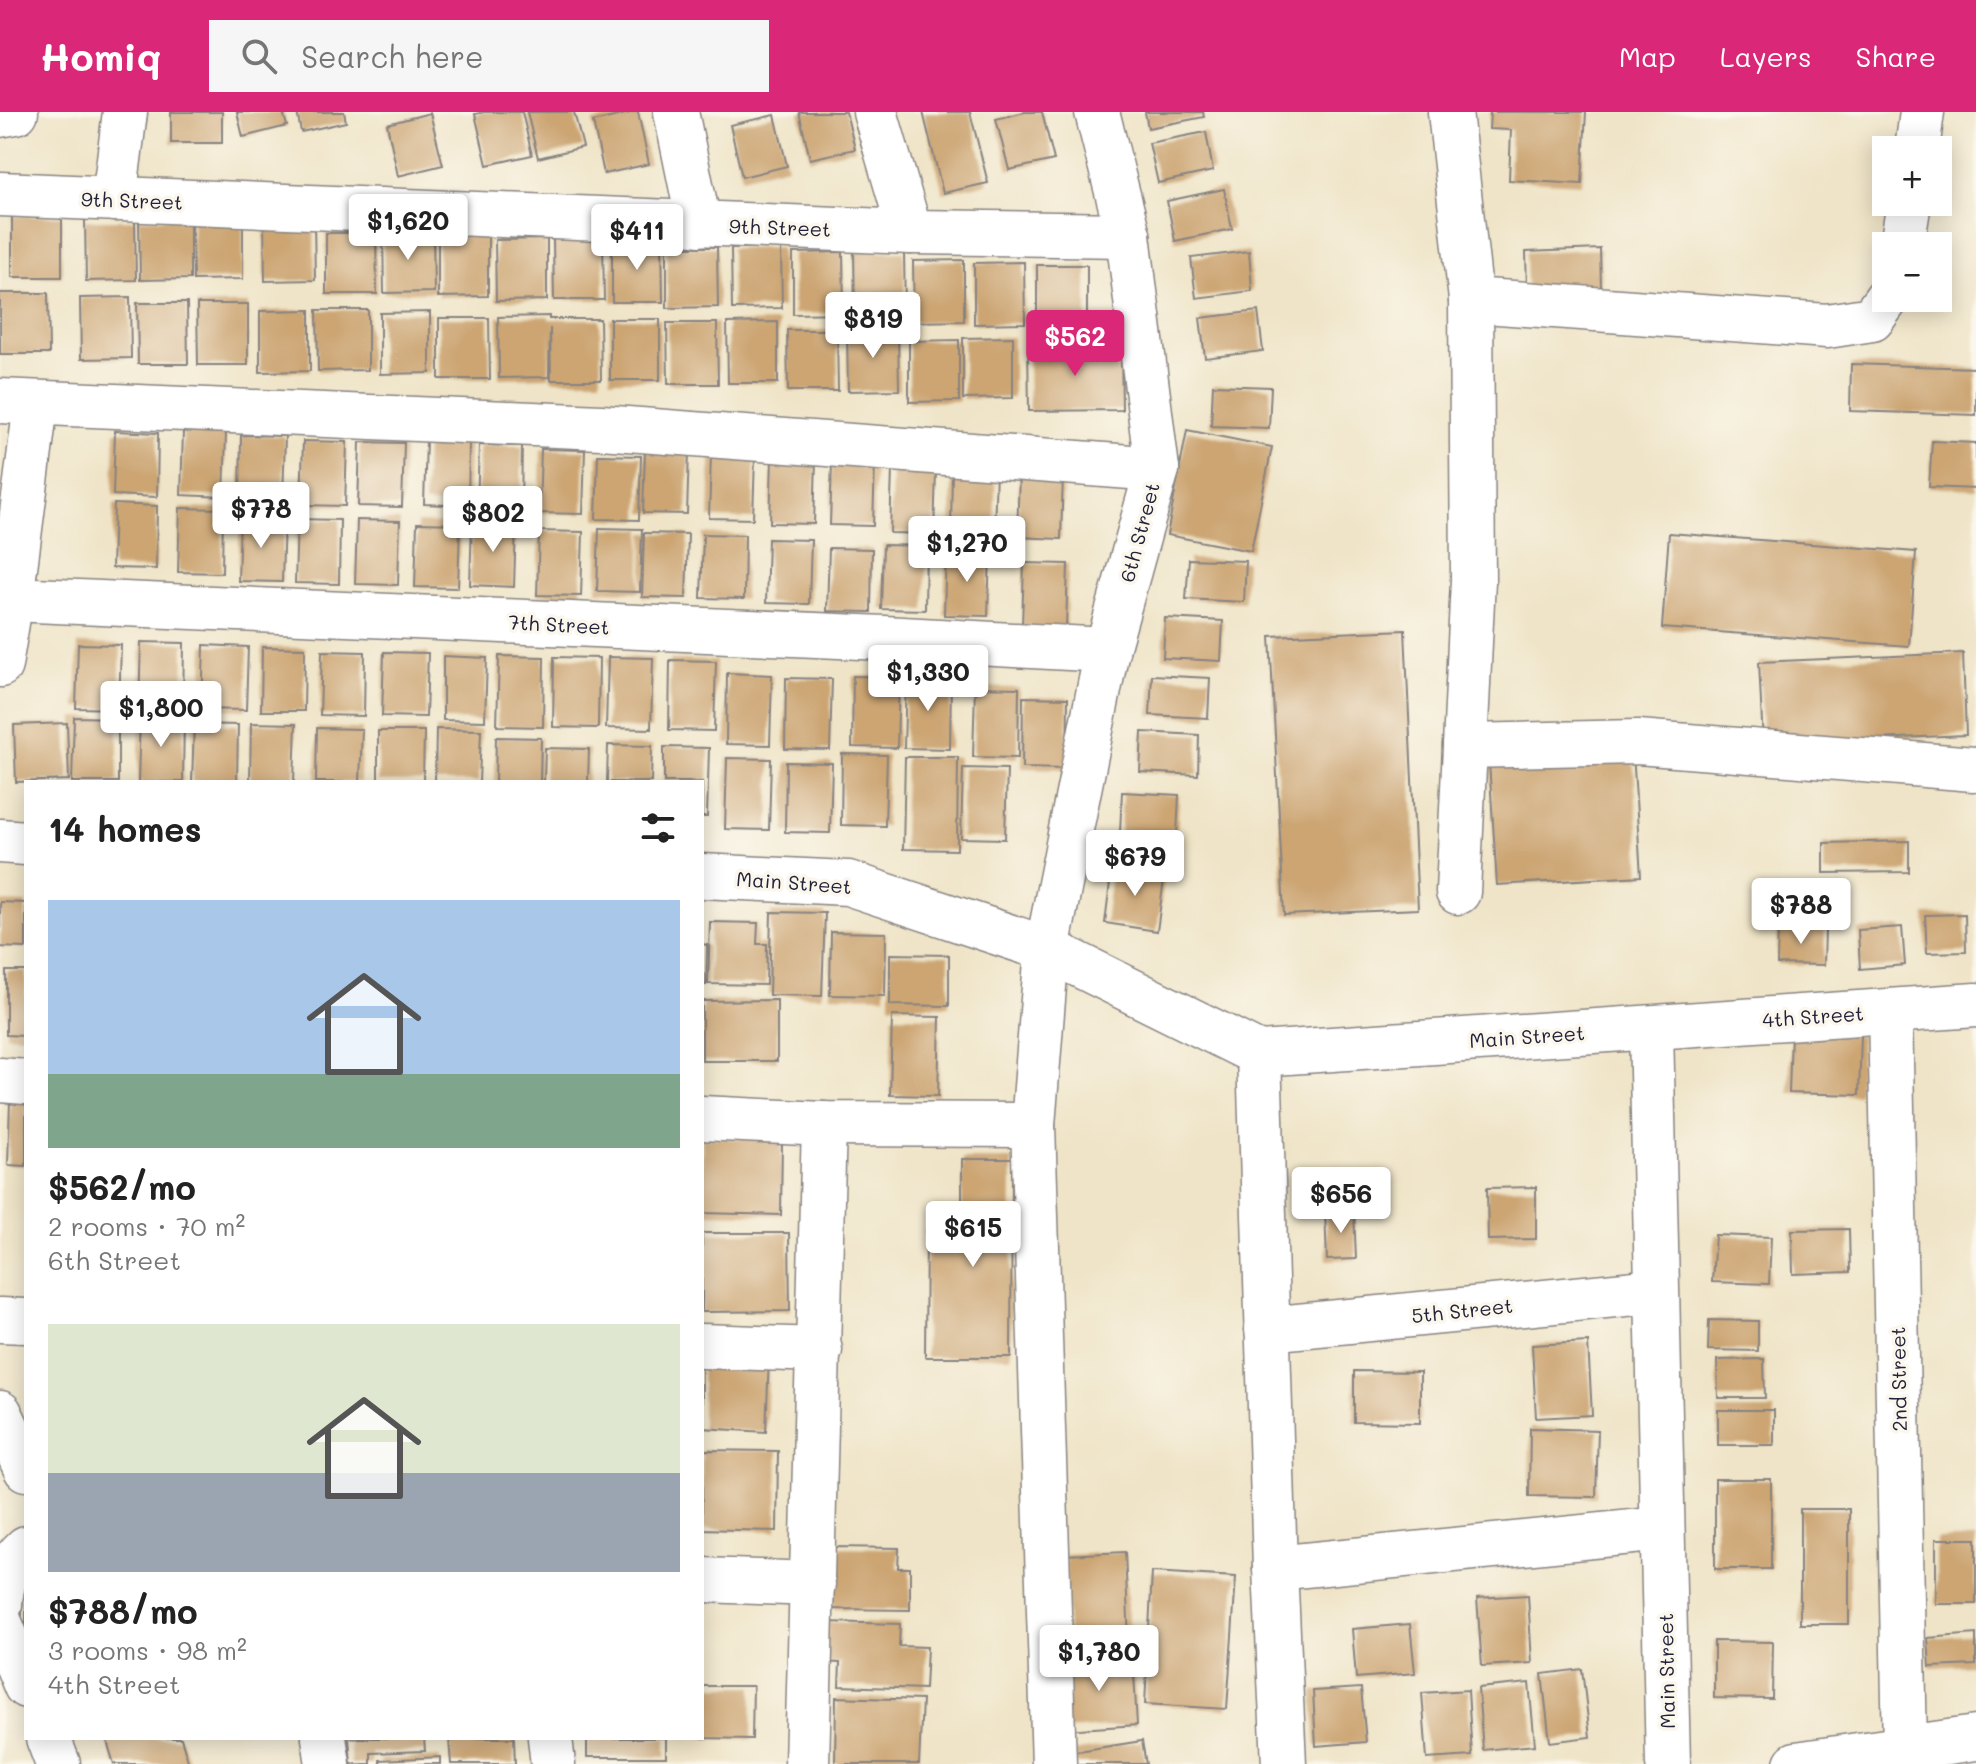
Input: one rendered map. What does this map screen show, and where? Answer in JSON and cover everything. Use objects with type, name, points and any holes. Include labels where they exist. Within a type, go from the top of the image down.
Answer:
[{"type":"street","points":[[0,115],[16,112]]},
{"type":"street","points":[[114,199],[125,112]]},
{"type":"street","points":[[676,112],[699,224]]},
{"type":"street","points":[[875,112],[910,232]]},
{"type":"street","name":"6th Street","points":[[1054,1764],[1033,1125],[1047,949],[1107,650],[1157,469],[1128,235],[1097,112]]},
{"type":"street","points":[[1450,112],[1471,300],[1473,580],[1458,892]]},
{"type":"street","points":[[1919,136],[1922,112]]},
{"type":"street","name":"9th Street","points":[[0,194],[910,232],[1128,235]]},
{"type":"street","points":[[1471,300],[1827,326],[1872,319],[1877,312]]},
{"type":"street","points":[[0,665],[11,599],[18,402],[601,427],[1157,469]]},
{"type":"street","name":"7th Street","points":[[11,599],[1107,650]]},
{"type":"street","points":[[1465,746],[1638,742],[1974,769]]},
{"type":"street","points":[[0,841],[24,843]]},
{"type":"street","name":"Main Street","points":[[704,876],[848,883],[1047,949],[1259,1054],[1651,1028],[1668,1764]]},
{"type":"street","name":"4th Street","points":[[1651,1028],[1976,1005]]},
{"type":"street","name":"2nd Street","points":[[1890,1011],[1905,1748]]},
{"type":"street","points":[[1259,1054],[1284,1764]]},
{"type":"street","points":[[0,1080],[24,1082]]},
{"type":"street","points":[[704,1118],[824,1124],[1033,1125]]},
{"type":"street","points":[[807,1764],[824,1124]]},
{"type":"street","name":"5th Street","points":[[1267,1329],[1656,1291]]},
{"type":"street","points":[[0,1320],[24,1321]]},
{"type":"street","points":[[704,1346],[820,1350]]},
{"type":"street","points":[[0,1413],[24,1465]]},
{"type":"street","points":[[1275,1568],[1662,1529]]},
{"type":"street","points":[[0,1605],[0,1586],[14,1559],[24,1550]]},
{"type":"street","points":[[704,1580],[813,1584]]},
{"type":"street","points":[[0,1623],[24,1681]]},
{"type":"street","points":[[1796,1764],[1976,1738]]},
{"type":"street","points":[[49,1740],[58,1764]]},
{"type":"street","points":[[324,1740],[328,1764]]},
{"type":"street","points":[[550,1740],[553,1764]]},
{"type":"building","points":[[171,112],[222,112],[222,143],[171,143]]},
{"type":"building","points":[[237,112],[283,112],[287,126],[243,137]]},
{"type":"building","points":[[297,112],[344,112],[346,122],[301,132]]},
{"type":"building","points":[[522,112],[532,155],[487,165],[475,114]]},
{"type":"building","points":[[527,112],[574,112],[583,147],[538,158]]},
{"type":"building","points":[[638,112],[649,164],[604,174],[593,122]]},
{"type":"building","points":[[799,112],[846,112],[855,149],[810,159]]},
{"type":"building","points":[[923,112],[970,112],[988,183],[943,193]]},
{"type":"building","points":[[1025,112],[1042,112],[1054,160],[1009,170],[996,119]]},
{"type":"building","points":[[1145,112],[1203,112],[1204,117],[1148,128]]},
{"type":"building","points":[[1490,112],[1586,112],[1582,184],[1509,180],[1511,130],[1489,129]]},
{"type":"building","points":[[430,113],[443,165],[398,176],[387,124]]},
{"type":"building","points":[[775,115],[787,166],[742,177],[730,125]]},
{"type":"building","points":[[1206,132],[1213,171],[1158,183],[1149,143]]},
{"type":"building","points":[[1224,189],[1232,229],[1175,241],[1167,201]]},
{"type":"building","points":[[12,216],[62,216],[62,277],[12,277]]},
{"type":"building","points":[[190,218],[190,279],[140,280],[139,219]]},
{"type":"building","points":[[192,219],[243,219],[243,279],[193,280]]},
{"type":"building","points":[[85,220],[135,220],[136,280],[86,281]]},
{"type":"building","points":[[264,220],[314,220],[315,280],[265,281]]},
{"type":"building","points":[[433,231],[434,292],[384,293],[383,232]]},
{"type":"building","points":[[326,233],[376,233],[377,294],[326,294]]},
{"type":"building","points":[[438,236],[488,236],[488,296],[438,297]]},
{"type":"building","points":[[547,239],[547,300],[496,301],[495,240]]},
{"type":"building","points":[[553,239],[603,239],[604,300],[554,300]]},
{"type":"building","points":[[612,241],[662,241],[663,302],[612,302]]},
{"type":"building","points":[[667,247],[717,247],[718,307],[667,308]]},
{"type":"building","points":[[781,247],[782,308],[732,309],[731,248]]},
{"type":"building","points":[[1600,249],[1601,288],[1527,291],[1526,252]]},
{"type":"building","points":[[854,251],[904,251],[905,312],[855,312]]},
{"type":"building","points":[[1249,251],[1252,291],[1196,298],[1191,258]]},
{"type":"building","points":[[843,252],[844,313],[793,314],[793,253]]},
{"type":"building","points":[[964,260],[964,321],[914,322],[913,261]]},
{"type":"building","points":[[1024,262],[1025,323],[974,324],[974,263]]},
{"type":"building","points":[[1037,265],[1087,265],[1087,325],[1037,326]]},
{"type":"building","points":[[0,293],[48,293],[49,354],[0,354]]},
{"type":"building","points":[[130,297],[131,358],[81,359],[80,298]]},
{"type":"building","points":[[137,303],[187,303],[188,364],[138,364]]},
{"type":"building","points":[[197,304],[248,304],[248,365],[198,365]]},
{"type":"building","points":[[310,310],[310,371],[260,372],[260,311]]},
{"type":"building","points":[[317,310],[368,310],[368,370],[318,371]]},
{"type":"building","points":[[1258,311],[1263,351],[1205,358],[1200,318]]},
{"type":"building","points":[[430,312],[430,373],[380,374],[380,313]]},
{"type":"building","points":[[549,316],[549,319],[600,319],[601,380],[551,380],[550,328],[549,377],[499,378],[498,317]]},
{"type":"building","points":[[439,318],[489,318],[490,379],[439,379]]},
{"type":"building","points":[[610,319],[660,319],[660,380],[610,380]]},
{"type":"building","points":[[778,322],[778,383],[728,383],[727,323]]},
{"type":"building","points":[[667,323],[717,323],[718,384],[668,384]]},
{"type":"building","points":[[898,329],[899,390],[848,391],[847,330]]},
{"type":"building","points":[[787,330],[837,330],[838,391],[788,391]]},
{"type":"building","points":[[1013,337],[1013,398],[963,399],[963,338]]},
{"type":"building","points":[[959,340],[959,401],[909,402],[909,341]]},
{"type":"building","points":[[1121,344],[1122,410],[1029,411],[1028,346]]},
{"type":"building","points":[[1851,364],[1976,368],[1976,415],[1850,411]]},
{"type":"building","points":[[1213,385],[1271,387],[1269,428],[1211,426]]},
{"type":"building","points":[[1187,430],[1272,447],[1251,551],[1167,535]]},
{"type":"building","points":[[115,431],[158,433],[157,497],[113,495]]},
{"type":"building","points":[[183,431],[226,433],[224,497],[181,495]]},
{"type":"building","points":[[241,435],[285,436],[283,500],[240,499]]},
{"type":"building","points":[[426,440],[469,442],[468,506],[424,504]]},
{"type":"building","points":[[303,441],[347,442],[345,506],[301,505]]},
{"type":"building","points":[[1932,441],[1976,443],[1976,489],[1929,487]]},
{"type":"building","points":[[360,442],[404,443],[402,507],[358,506]]},
{"type":"building","points":[[479,445],[522,446],[521,509],[477,508]]},
{"type":"building","points":[[541,449],[585,450],[583,514],[539,513]]},
{"type":"building","points":[[645,449],[689,450],[687,514],[643,513]]},
{"type":"building","points":[[711,454],[755,456],[753,519],[709,518]]},
{"type":"building","points":[[598,455],[641,456],[639,520],[596,519]]},
{"type":"building","points":[[772,459],[816,460],[814,524],[770,523]]},
{"type":"building","points":[[832,461],[875,462],[873,526],[830,525]]},
{"type":"building","points":[[952,468],[996,469],[994,533],[951,531]]},
{"type":"building","points":[[892,469],[936,470],[934,534],[890,533]]},
{"type":"building","points":[[1019,473],[1063,475],[1061,539],[1017,537]]},
{"type":"building","points":[[114,504],[157,506],[156,569],[112,568]]},
{"type":"building","points":[[180,508],[223,509],[222,573],[178,572]]},
{"type":"building","points":[[240,517],[284,518],[282,582],[238,581]]},
{"type":"building","points":[[297,519],[340,520],[339,584],[295,583]]},
{"type":"building","points":[[357,520],[400,521],[398,585],[355,584]]},
{"type":"building","points":[[472,521],[516,523],[514,587],[470,585]]},
{"type":"building","points":[[417,523],[460,524],[458,588],[415,587]]},
{"type":"building","points":[[599,528],[642,529],[640,592],[597,591]]},
{"type":"building","points":[[539,531],[583,532],[581,596],[537,595]]},
{"type":"building","points":[[644,533],[688,534],[686,598],[642,597]]},
{"type":"building","points":[[1669,533],[1916,552],[1909,646],[1662,628]]},
{"type":"building","points":[[703,534],[745,535],[744,599],[701,598]]},
{"type":"building","points":[[768,539],[811,540],[809,604],[766,603]]},
{"type":"building","points":[[883,545],[926,546],[925,610],[881,609]]},
{"type":"building","points":[[829,548],[872,549],[871,612],[827,611]]},
{"type":"building","points":[[946,551],[990,552],[988,616],[944,615]]},
{"type":"building","points":[[1189,559],[1246,561],[1244,602],[1186,599]]},
{"type":"building","points":[[1024,563],[1068,564],[1066,628],[1022,626]]},
{"type":"building","points":[[1165,618],[1223,621],[1221,661],[1163,658]]},
{"type":"building","points":[[1405,630],[1418,909],[1284,915],[1270,636]]},
{"type":"building","points":[[141,642],[184,643],[183,707],[139,706]]},
{"type":"building","points":[[78,644],[121,645],[119,709],[76,708]]},
{"type":"building","points":[[204,645],[248,647],[246,710],[202,709]]},
{"type":"building","points":[[262,647],[305,648],[304,711],[261,711]]},
{"type":"building","points":[[322,651],[365,652],[364,716],[320,715]]},
{"type":"building","points":[[384,652],[428,653],[426,717],[382,716]]},
{"type":"building","points":[[1963,653],[1966,735],[1763,744],[1759,662]]},
{"type":"building","points":[[443,656],[487,658],[485,721],[443,720]]},
{"type":"building","points":[[499,656],[544,657],[543,727],[497,726]]},
{"type":"building","points":[[554,657],[599,658],[598,728],[553,727]]},
{"type":"building","points":[[608,657],[653,658],[651,729],[606,728]]},
{"type":"building","points":[[670,660],[716,661],[714,731],[669,730]]},
{"type":"building","points":[[727,673],[772,675],[770,745],[726,744]]},
{"type":"building","points":[[1152,675],[1210,678],[1208,718],[1150,715]]},
{"type":"building","points":[[853,676],[899,677],[897,748],[852,747]]},
{"type":"building","points":[[906,677],[951,679],[950,749],[904,748]]},
{"type":"building","points":[[786,678],[832,679],[830,750],[785,749]]},
{"type":"building","points":[[975,687],[1019,688],[1018,758],[973,757]]},
{"type":"building","points":[[1023,697],[1068,698],[1067,769],[1022,768]]},
{"type":"building","points":[[140,715],[184,716],[183,780],[138,780]]},
{"type":"building","points":[[74,717],[118,718],[118,780],[72,780]]},
{"type":"building","points":[[67,723],[69,780],[16,782],[14,725]]},
{"type":"building","points":[[251,723],[296,724],[294,780],[250,780]]},
{"type":"building","points":[[194,724],[238,725],[237,780],[192,780]]},
{"type":"building","points":[[317,728],[362,729],[360,780],[316,780]]},
{"type":"building","points":[[436,729],[481,730],[479,780],[435,780]]},
{"type":"building","points":[[378,731],[424,731],[423,780],[378,780]]},
{"type":"building","points":[[1142,732],[1199,735],[1198,775],[1140,772]]},
{"type":"building","points":[[496,737],[541,738],[540,780],[495,780]]},
{"type":"building","points":[[608,745],[652,746],[651,780],[607,780]]},
{"type":"building","points":[[664,747],[709,748],[707,817],[704,817],[704,780],[664,780]]},
{"type":"building","points":[[545,748],[589,749],[588,780],[544,780]]},
{"type":"building","points":[[1633,753],[1641,876],[1497,885],[1489,762]]},
{"type":"building","points":[[842,754],[887,755],[885,826],[841,825]]},
{"type":"building","points":[[905,757],[958,757],[957,850],[903,849]]},
{"type":"building","points":[[727,758],[771,759],[769,830],[725,829]]},
{"type":"building","points":[[786,762],[832,763],[830,833],[785,832]]},
{"type":"building","points":[[963,768],[1007,769],[1005,839],[961,838]]},
{"type":"building","points":[[1122,792],[1179,795],[1177,835],[1120,832]]},
{"type":"building","points":[[1909,841],[1909,872],[1824,873],[1824,843]]},
{"type":"building","points":[[1112,866],[1165,872],[1157,931],[1105,923]]},
{"type":"building","points":[[0,902],[24,903],[24,948],[0,947]]},
{"type":"building","points":[[771,912],[825,913],[822,996],[769,995]]},
{"type":"building","points":[[1965,914],[1966,952],[1927,953],[1925,915]]},
{"type":"building","points":[[710,922],[758,923],[757,944],[767,944],[766,985],[708,984]]},
{"type":"building","points":[[1902,927],[1905,965],[1860,969],[1858,930]]},
{"type":"building","points":[[1778,928],[1825,929],[1824,965],[1777,964]]},
{"type":"building","points":[[831,932],[886,933],[885,996],[830,995]]},
{"type":"building","points":[[704,944],[707,945],[704,985]]},
{"type":"building","points":[[890,954],[949,955],[949,1006],[890,1005]]},
{"type":"building","points":[[6,971],[24,971],[24,1036],[6,1035]]},
{"type":"building","points":[[777,1000],[777,1061],[704,1061],[704,1001]]},
{"type":"building","points":[[892,1016],[940,1017],[938,1096],[890,1095]]},
{"type":"building","points":[[1791,1034],[1861,1036],[1859,1095],[1789,1093]]},
{"type":"building","points":[[10,1100],[24,1101],[24,1166],[8,1165]]},
{"type":"building","points":[[704,1138],[782,1139],[781,1215],[704,1213]]},
{"type":"building","points":[[962,1159],[1012,1159],[1011,1357],[925,1357],[926,1230],[962,1230]]},
{"type":"building","points":[[1536,1187],[1536,1239],[1488,1240],[1487,1188]]},
{"type":"building","points":[[1354,1210],[1356,1259],[1327,1260],[1325,1212]]},
{"type":"building","points":[[1849,1229],[1850,1272],[1793,1274],[1792,1230]]},
{"type":"building","points":[[704,1233],[789,1233],[790,1311],[704,1312]]},
{"type":"building","points":[[1715,1235],[1771,1237],[1769,1284],[1712,1282]]},
{"type":"building","points":[[1709,1320],[1758,1321],[1758,1351],[1708,1350]]},
{"type":"building","points":[[1588,1342],[1592,1415],[1536,1418],[1532,1345]]},
{"type":"building","points":[[704,1354],[769,1357],[766,1432],[704,1428]]},
{"type":"building","points":[[1764,1359],[1765,1398],[1718,1398],[1717,1360]]},
{"type":"building","points":[[1354,1371],[1420,1372],[1420,1423],[1354,1422]]},
{"type":"building","points":[[1718,1410],[1774,1410],[1774,1445],[1718,1445]]},
{"type":"building","points":[[1530,1428],[1598,1430],[1596,1497],[1529,1496]]},
{"type":"building","points":[[704,1450],[778,1451],[777,1531],[704,1529]]},
{"type":"building","points":[[1715,1479],[1771,1479],[1771,1569],[1715,1569]]},
{"type":"building","points":[[1800,1509],[1849,1509],[1849,1624],[1800,1624]]},
{"type":"building","points":[[1936,1539],[1976,1539],[1976,1604],[1936,1604]]},
{"type":"building","points":[[834,1547],[899,1548],[898,1568],[910,1568],[910,1610],[833,1609]]},
{"type":"building","points":[[1125,1552],[1129,1641],[1068,1643],[1065,1555]]},
{"type":"building","points":[[1152,1572],[1236,1577],[1227,1709],[1145,1704]]},
{"type":"building","points":[[24,1580],[24,1628],[21,1628]]},
{"type":"building","points":[[1528,1595],[1532,1663],[1482,1666],[1477,1598]]},
{"type":"building","points":[[826,1622],[900,1624],[899,1646],[927,1647],[925,1689],[839,1686],[840,1663],[824,1662]]},
{"type":"building","points":[[1410,1624],[1415,1673],[1356,1678],[1352,1629]]},
{"type":"building","points":[[1976,1634],[1976,1665],[1930,1667],[1928,1638]]},
{"type":"building","points":[[1714,1641],[1773,1642],[1772,1699],[1714,1698]]},
{"type":"building","points":[[1133,1657],[1137,1725],[1065,1730],[1060,1661]]},
{"type":"building","points":[[1582,1669],[1590,1737],[1550,1742],[1542,1674]]},
{"type":"building","points":[[1529,1683],[1535,1745],[1483,1750],[1478,1688]]},
{"type":"building","points":[[704,1686],[753,1686],[752,1739],[704,1738]]},
{"type":"building","points":[[1361,1688],[1366,1742],[1316,1746],[1313,1691]]},
{"type":"building","points":[[1468,1690],[1472,1756],[1427,1759],[1422,1693]]},
{"type":"building","points":[[836,1697],[922,1700],[919,1764],[835,1764]]},
{"type":"building","points":[[107,1740],[182,1740],[189,1764],[114,1764]]},
{"type":"building","points":[[349,1740],[424,1740],[425,1751],[371,1753],[371,1764],[351,1764]]},
{"type":"building","points":[[449,1740],[514,1740],[515,1764],[451,1764]]},
{"type":"building","points":[[587,1740],[666,1740],[666,1757],[587,1757]]},
{"type":"building","points":[[1142,1741],[1146,1764],[1074,1764],[1072,1752]]},
{"type":"building","points":[[440,1757],[440,1764],[380,1764],[380,1760]]}]
